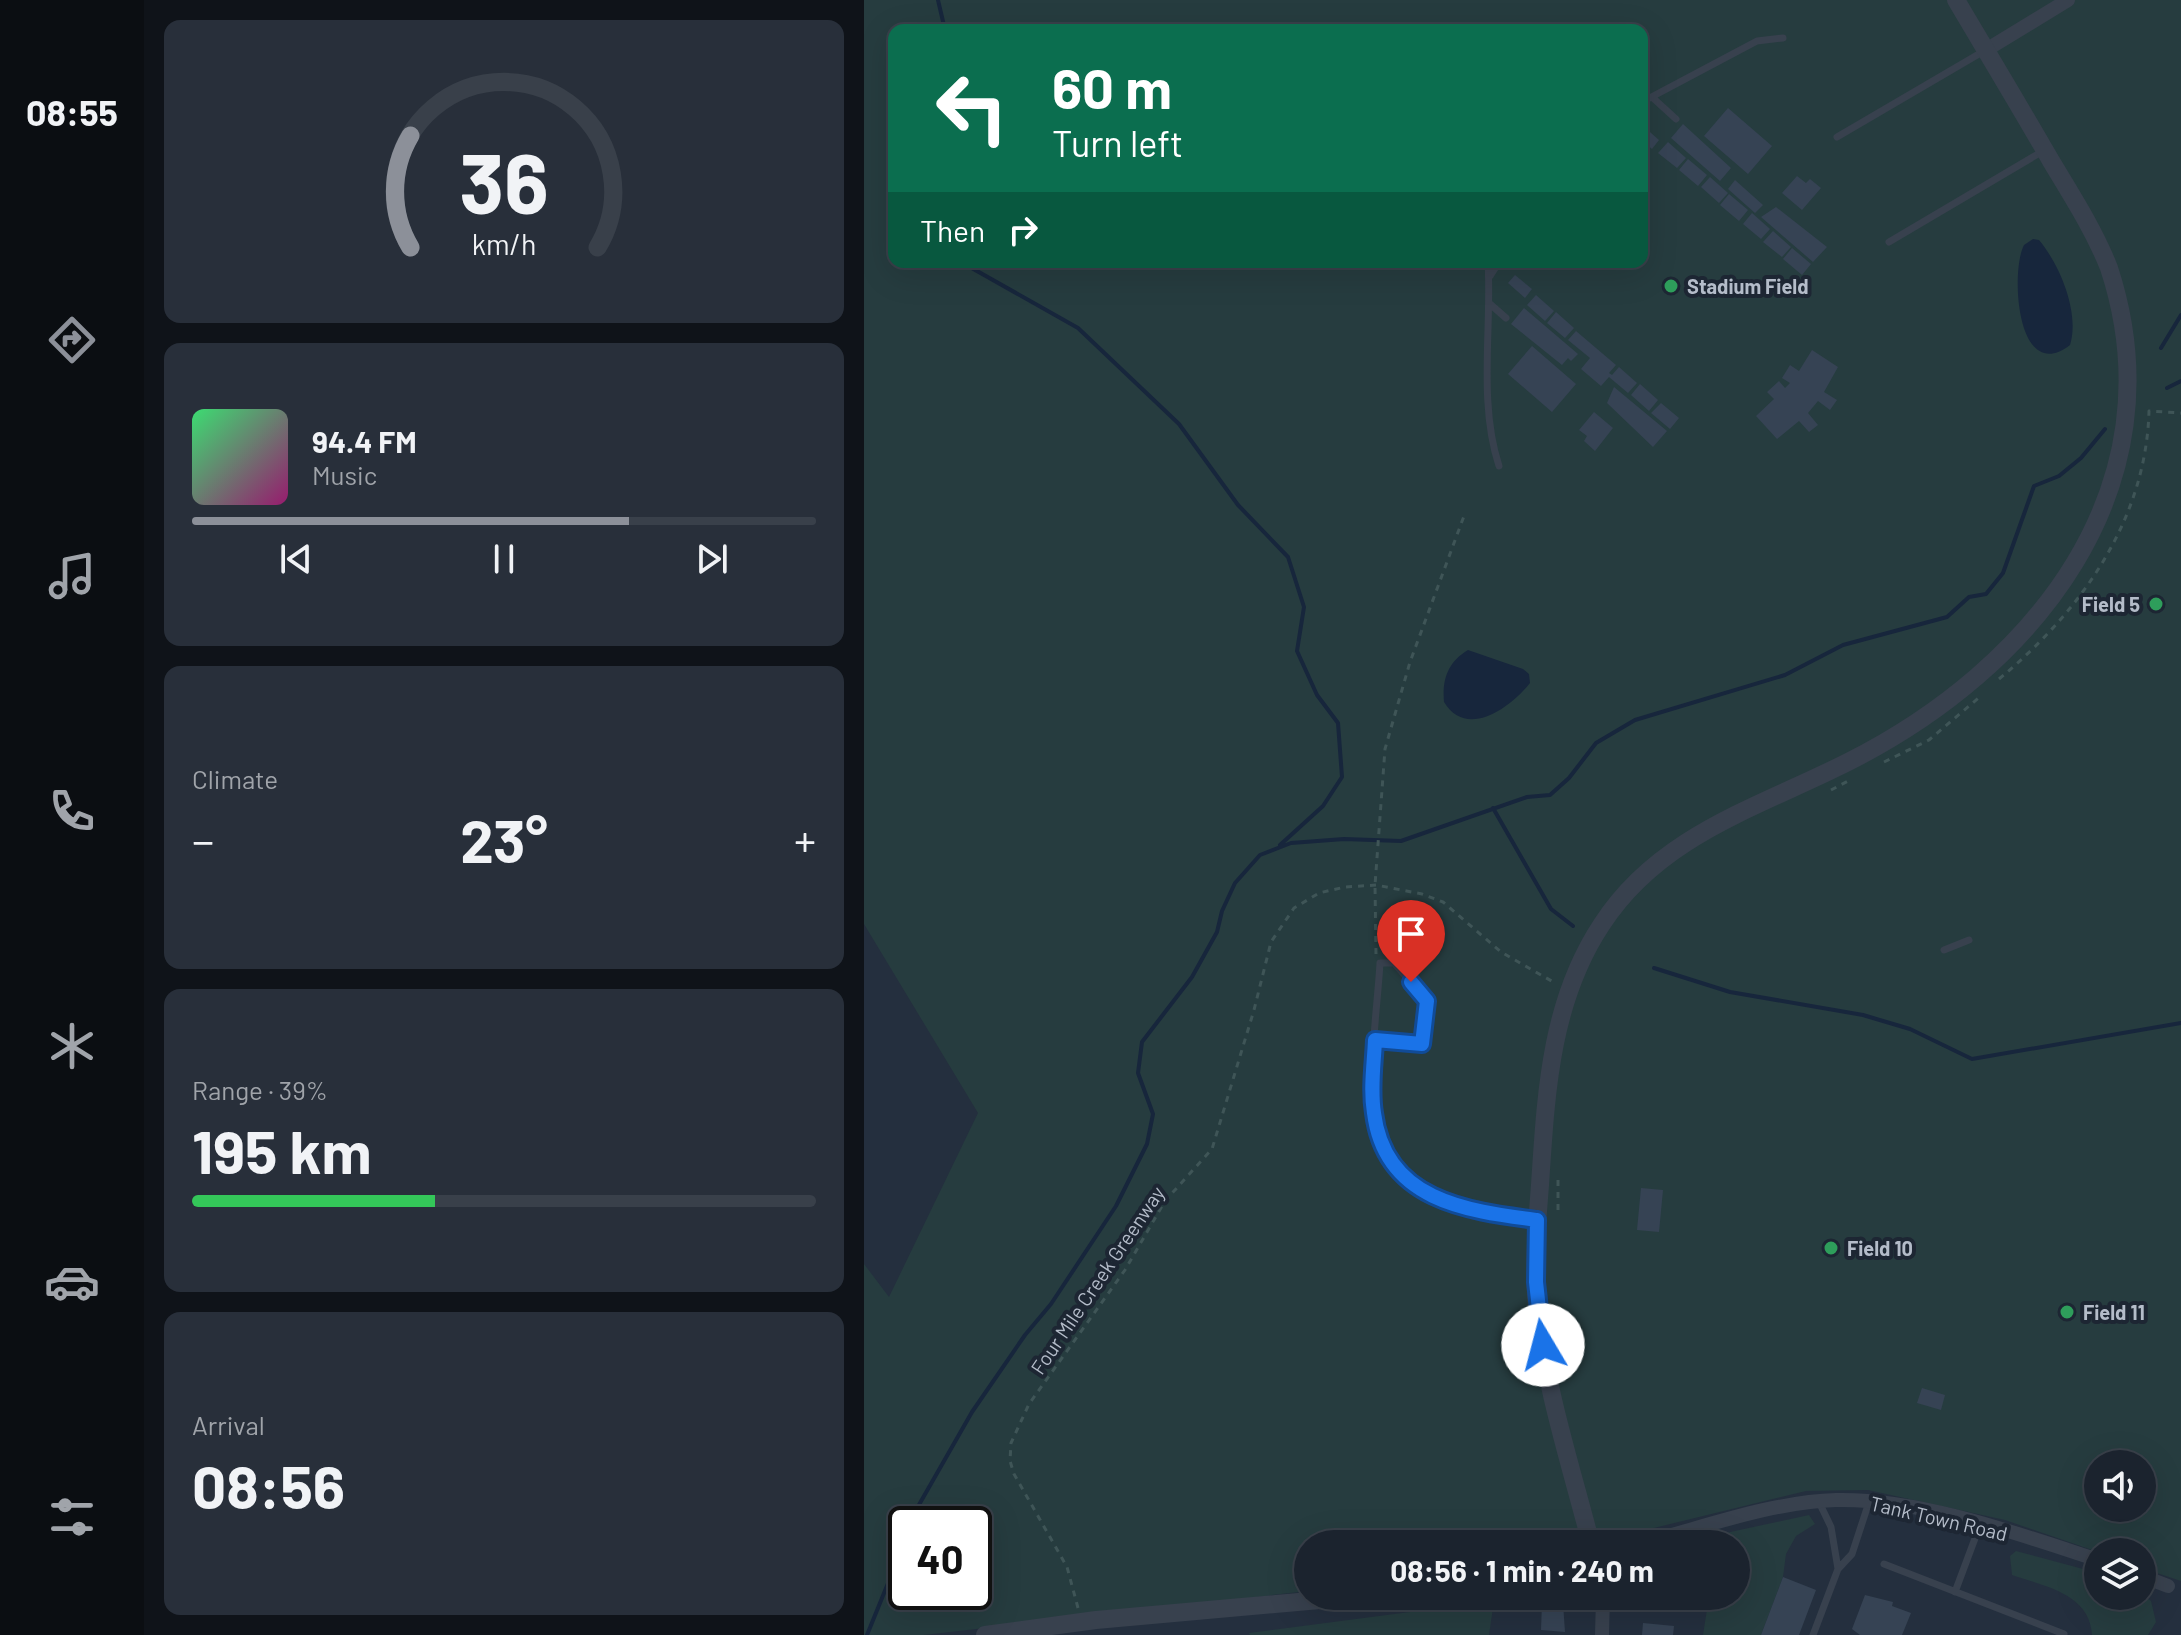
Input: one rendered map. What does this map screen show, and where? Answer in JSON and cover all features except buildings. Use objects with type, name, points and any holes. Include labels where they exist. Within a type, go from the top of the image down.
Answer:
[{"type":"street","points":[[1588,1530],[1543,1345],[1536,1282],[1537,1220],[1557,1026],[1583,955],[1616,904],[1643,874],[1696,833],[1847,763],[1945,705],[2054,603],[2083,564],[2104,524],[2120,474],[2130,426],[2131,365],[2127,331],[2115,286],[2100,248],[1956,0]]},
{"type":"street","points":[[1986,50],[2068,0]]},
{"type":"street","name":"Tank Town Road","points":[[1699,1530],[1819,1502],[1869,1501],[1980,1525],[2084,1556]]},
{"type":"street","points":[[2156,1581],[2168,1586]]},
{"type":"street","points":[[985,1635],[1294,1603]]},
{"type":"street","points":[[1602,1635],[1603,1610]]},
{"type":"lane","points":[[1648,100],[1757,41],[1783,38]]},
{"type":"lane","points":[[1837,137],[1986,50]]},
{"type":"lane","points":[[1653,98],[1676,119]]},
{"type":"lane","points":[[1889,242],[2045,150]]},
{"type":"lane","points":[[1488,268],[1491,412],[1499,466]]},
{"type":"lane","points":[[1489,278],[1495,268]]},
{"type":"lane","points":[[1490,304],[1506,318]]},
{"type":"lane","points":[[1944,950],[1969,940]]},
{"type":"lane","points":[[1375,1040],[1422,1044],[1427,1001],[1394,963],[1380,963],[1375,1040],[1374,1116],[1388,1154],[1402,1173],[1436,1200],[1459,1208],[1537,1220]]},
{"type":"lane","points":[[1813,1635],[1838,1569],[1852,1554],[1869,1501]]},
{"type":"lane","points":[[1819,1502],[1831,1527],[1838,1569]]},
{"type":"lane","points":[[1955,1592],[1980,1525]]},
{"type":"lane","points":[[1884,1564],[2064,1634]]},
{"type":"path","points":[[1380,963],[1374,948],[1375,885],[1385,749],[1392,719],[1464,516]]},
{"type":"path","points":[[1877,765],[1929,740],[1953,723]]},
{"type":"path","points":[[1827,790],[1859,775]]},
{"type":"path","name":"Four Mile Creek Greenway","points":[[1091,1623],[1067,1567],[1028,1504],[1010,1461],[1018,1423],[1034,1395],[1125,1270],[1165,1201],[1212,1149],[1250,1027],[1266,955],[1278,929],[1294,908],[1319,893],[1375,885],[1422,894],[1443,902],[1501,952],[1561,986]]},
{"type":"path","points":[[1558,1170],[1558,1210]]},
{"type":"green space","points":[[864,0],[2181,0],[2181,1581],[2156,1573],[2156,1538],[2084,1538],[2084,1547],[2005,1520],[1868,1490],[1806,1491],[1646,1530],[1294,1530],[1294,1593],[924,1635],[864,1635],[864,1264],[889,1297],[978,1113],[864,924]]},
{"type":"green space","points":[[1809,1515],[1815,1524],[1796,1536],[1786,1554],[1783,1577],[1761,1635],[1703,1635],[1707,1610],[1750,1610],[1750,1530],[1739,1530]]},
{"type":"green space","points":[[2016,1551],[2084,1569],[2084,1610],[2153,1610],[2156,1622],[2148,1635],[2092,1635],[2083,1609],[2074,1600],[2012,1575],[2010,1556]]},
{"type":"green space","points":[[1425,1610],[1493,1610],[1489,1635],[1249,1633]]},
{"type":"water","points":[[2033,239],[2039,240],[2054,262],[2070,304],[2070,345],[2052,354],[2038,350],[2028,338],[2018,299],[2020,259],[2024,245]]},
{"type":"water","points":[[1468,650],[1523,669],[1529,674],[1530,683],[1501,710],[1488,716],[1464,718],[1454,713],[1444,702],[1445,679],[1451,666]]},
{"type":"waterway","points":[[938,0],[944,24]]},
{"type":"waterway","points":[[972,268],[1078,328],[1179,424],[1238,505],[1288,557],[1304,607],[1297,651],[1317,695],[1338,723],[1342,777],[1323,806],[1280,845]]},
{"type":"waterway","points":[[2161,348],[2181,315]]},
{"type":"waterway","points":[[2167,388],[2181,381]]},
{"type":"waterway","points":[[918,1506],[972,1412],[1025,1335],[1051,1304],[1116,1206],[1147,1144],[1153,1114],[1138,1073],[1142,1042],[1192,977],[1217,932],[1222,911],[1235,883],[1260,855],[1291,843],[1344,839],[1401,841],[1527,797],[1550,795],[1569,778],[1596,743],[1635,720],[1785,675],[1843,645],[1947,617],[1969,597],[1986,594],[2003,573],[2034,486],[2059,476],[2081,458],[2105,429]]},
{"type":"waterway","points":[[1493,808],[1551,909],[1573,926]]},
{"type":"waterway","points":[[1654,968],[1730,992],[1863,1015],[1910,1029],[1972,1059],[2181,1023]]},
{"type":"waterway","points":[[867,1635],[888,1583]]},
{"type":"place","name":"Stadium Field","points":[[1671,286]]},
{"type":"place","name":"Field 5","points":[[2156,604]]},
{"type":"place","name":"Field 10","points":[[1831,1248]]},
{"type":"place","name":"Field 11","points":[[2067,1312]]},
{"type":"route","points":[[1411,982],[1427,1001],[1422,1044],[1375,1040],[1372,1096],[1380,1137],[1402,1173],[1417,1188],[1436,1200],[1459,1208],[1537,1220],[1537,1308],[1543,1345]]}]
